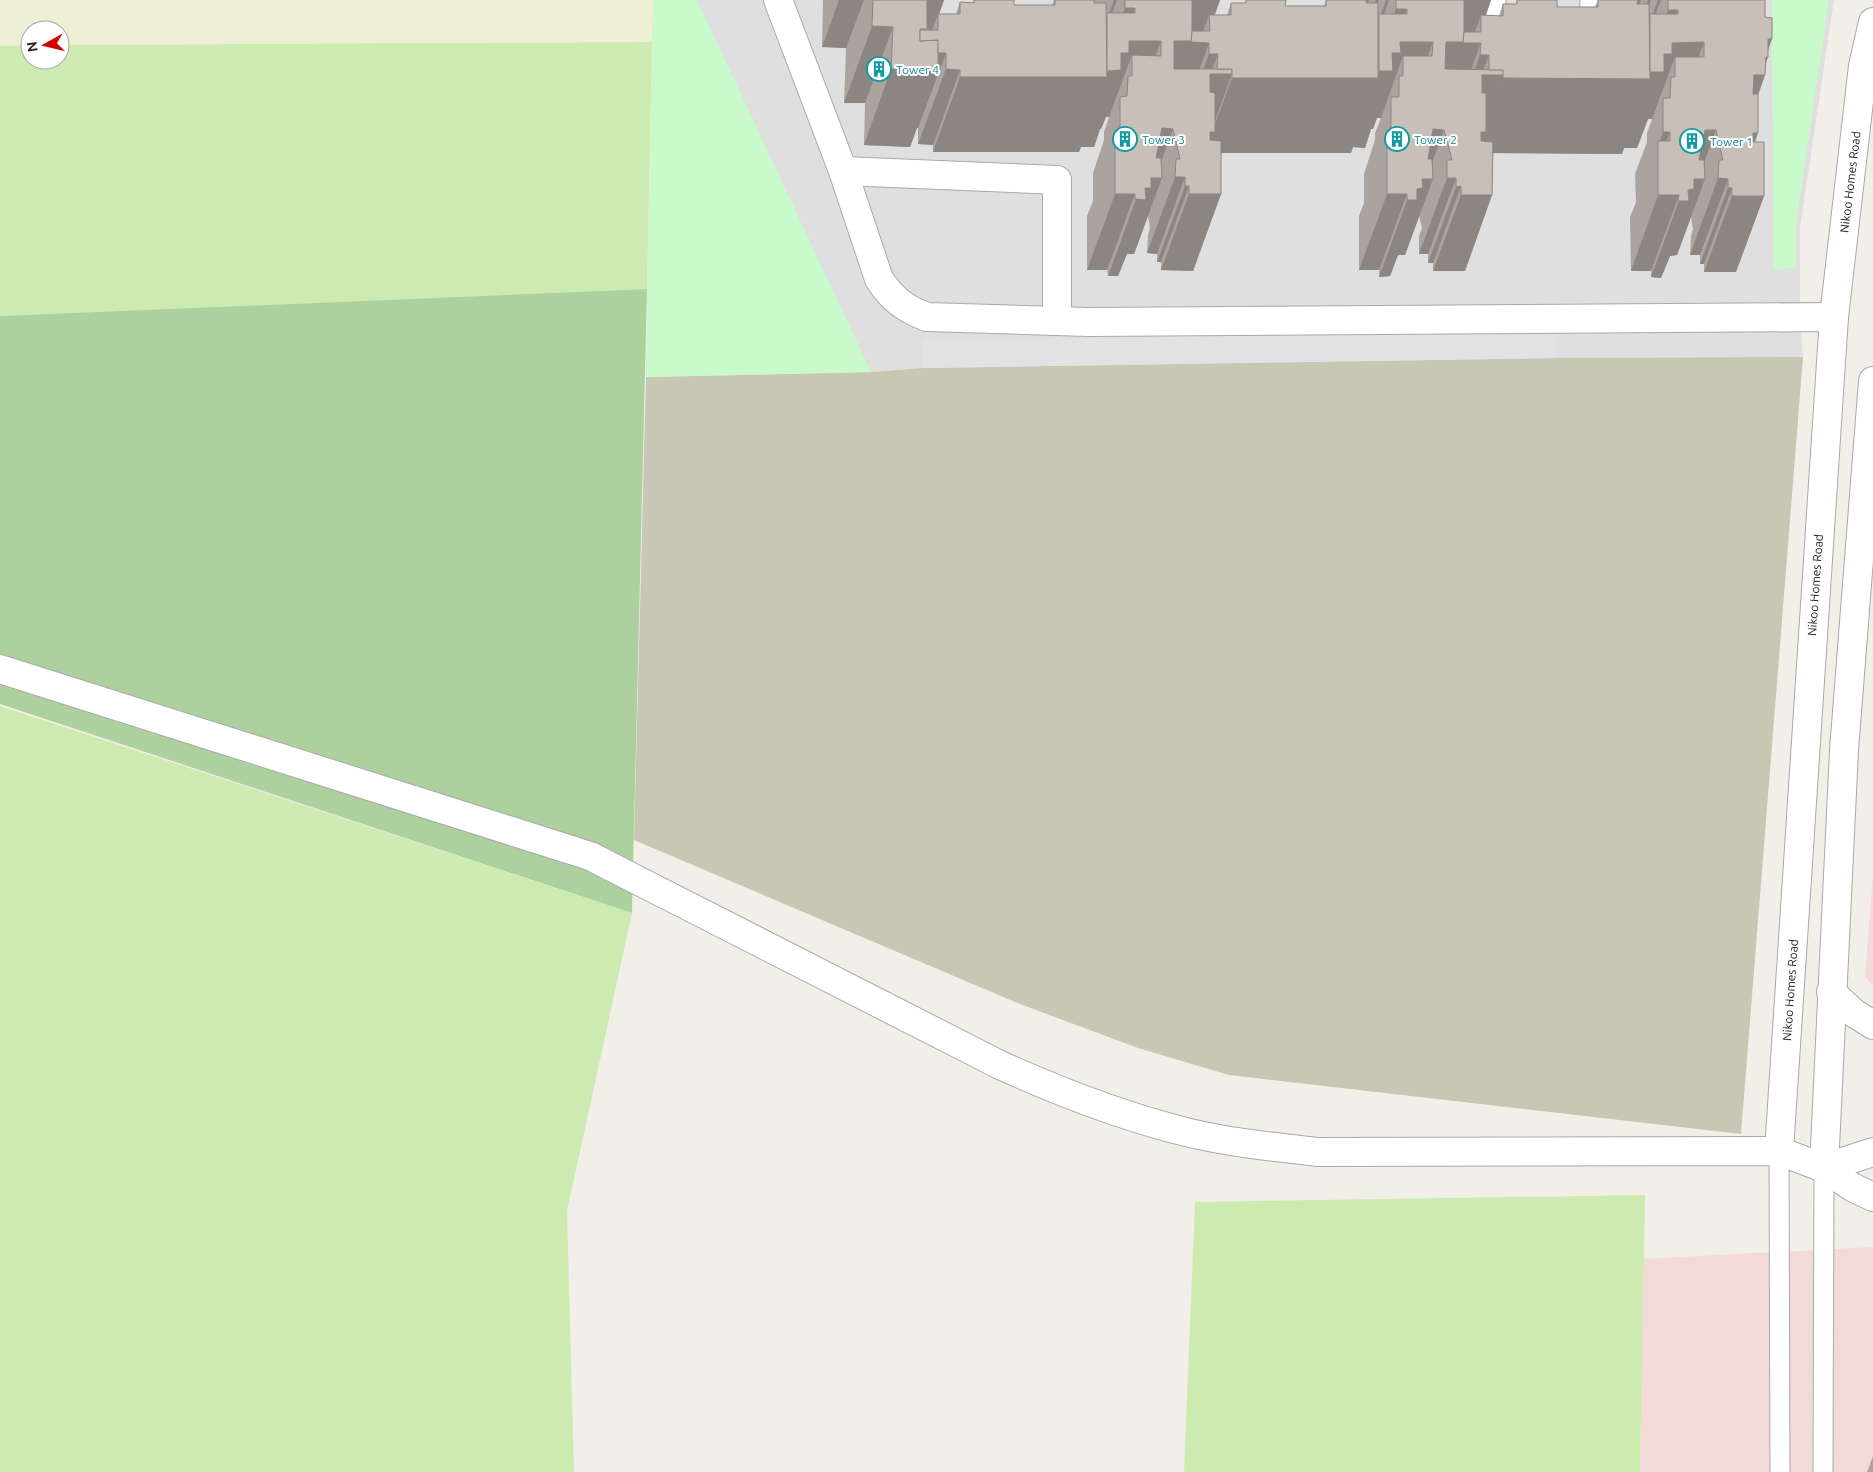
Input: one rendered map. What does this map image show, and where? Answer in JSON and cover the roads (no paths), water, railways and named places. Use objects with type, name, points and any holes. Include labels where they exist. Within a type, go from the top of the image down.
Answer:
[{"type":"street","points":[[778,0],[843,171],[879,279],[899,304],[927,318],[1088,322],[1834,317]]},
{"type":"street","name":"Nikoo Homes Road","points":[[1779,1151],[1834,317],[1863,66],[1873,22]]},
{"type":"street","points":[[843,171],[1056,180],[1057,321]]},
{"type":"street","points":[[1824,1168],[1844,750],[1865,584],[1860,549],[1873,381]]},
{"type":"street","points":[[1818,543],[1860,549]]},
{"type":"street","points":[[0,669],[590,856],[1000,1065],[1063,1093],[1128,1116],[1191,1133],[1318,1152],[1779,1151],[1824,1168],[1873,1197]]},
{"type":"street","points":[[1831,992],[1854,1013],[1873,1025]]},
{"type":"street","points":[[1824,1168],[1873,1152]]},
{"type":"lane","points":[[1496,0],[1495,48],[1514,48]]},
{"type":"lane","points":[[1589,49],[1590,0]]},
{"type":"lane","points":[[1779,1151],[1780,1472]]},
{"type":"lane","points":[[1823,1472],[1824,1168]]},
{"type":"place","name":"Tower 4","points":[[879,69]]},
{"type":"place","name":"Tower 3","points":[[1125,139]]},
{"type":"place","name":"Tower 2","points":[[1397,139]]},
{"type":"place","name":"Tower 1","points":[[1692,141]]}]
